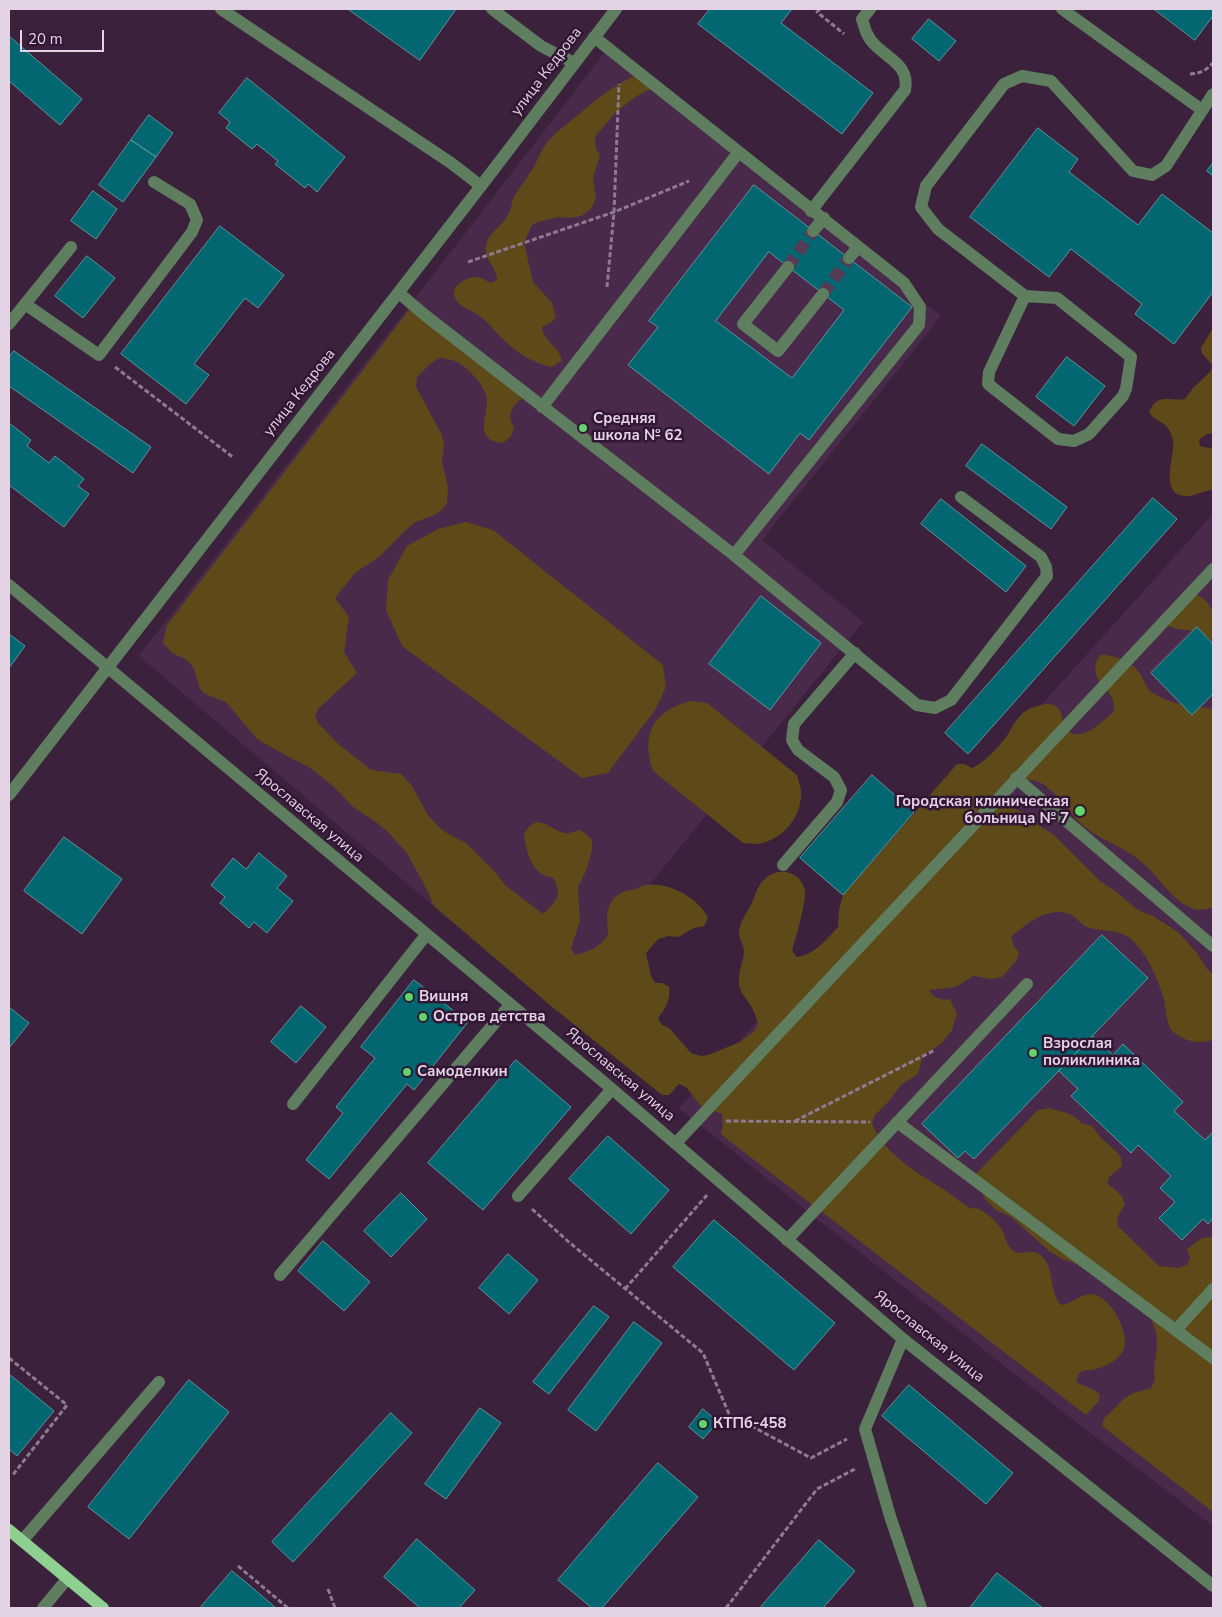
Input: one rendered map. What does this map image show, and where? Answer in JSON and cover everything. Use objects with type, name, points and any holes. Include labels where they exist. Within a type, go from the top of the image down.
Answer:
[{"type":"main road","points":[[9,1530],[103,1608]]},
{"type":"street","points":[[221,9],[482,186]]},
{"type":"street","points":[[492,9],[541,46],[574,63]]},
{"type":"street","name":"улица Кедрова","points":[[9,795],[482,186],[616,9]]},
{"type":"street","points":[[811,211],[905,90],[907,80],[902,68],[874,44],[866,33],[862,19],[870,9]]},
{"type":"street","points":[[1062,9],[1202,110]]},
{"type":"street","points":[[594,37],[811,211],[824,218],[904,284],[920,307],[919,325],[734,555]]},
{"type":"street","points":[[1025,296],[988,372],[988,384],[1058,438],[1074,441],[1089,434],[1123,396],[1126,389],[1131,357],[1057,298],[1025,296],[938,229],[922,207],[926,186],[1004,84],[1022,76],[1051,81],[1133,171],[1152,175],[1166,166],[1213,94]]},
{"type":"street","points":[[542,406],[738,153]]},
{"type":"street","points":[[25,304],[99,355],[192,232],[197,220],[190,204],[154,182]]},
{"type":"street","points":[[813,231],[824,218]]},
{"type":"street","points":[[9,324],[71,247]]},
{"type":"street","points":[[849,258],[858,247]]},
{"type":"street","points":[[788,267],[743,324],[750,330],[778,351],[823,294]]},
{"type":"street","points":[[399,293],[734,555],[917,705],[935,708],[951,700],[1047,576],[1046,567],[1041,556],[961,497]]},
{"type":"street","points":[[676,1143],[1213,569]]},
{"type":"street","name":"Ярославская улица","points":[[9,585],[612,1089],[903,1339],[1213,1586]]},
{"type":"street","points":[[783,865],[837,802],[841,790],[834,777],[798,750],[792,740],[794,724],[855,653]]},
{"type":"street","points":[[1016,778],[1213,946]]},
{"type":"street","points":[[293,1104],[426,935]]},
{"type":"street","points":[[787,1240],[1026,984]]},
{"type":"street","points":[[280,1275],[510,1005]]},
{"type":"street","points":[[518,1196],[612,1089]]},
{"type":"street","points":[[897,1122],[1213,1358]]},
{"type":"street","points":[[1176,1330],[1213,1288]]},
{"type":"street","points":[[903,1339],[865,1430],[890,1516],[921,1608]]},
{"type":"street","points":[[22,1541],[159,1382]]},
{"type":"street","points":[[43,1608],[67,1579]]},
{"type":"path","points":[[607,289],[614,212],[621,58]]},
{"type":"path","points":[[468,262],[614,212],[694,179]]},
{"type":"path","points":[[99,355],[234,458]]},
{"type":"path","points":[[795,1121],[941,1047]]},
{"type":"path","points":[[695,1121],[897,1122]]},
{"type":"path","points":[[625,1289],[720,1181]]},
{"type":"path","points":[[518,1196],[570,1244],[703,1353],[729,1414],[811,1458],[865,1430]]},
{"type":"path","points":[[9,1358],[67,1405],[12,1476]]},
{"type":"path","points":[[726,1608],[818,1489],[874,1460]]},
{"type":"path","points":[[238,1566],[288,1608]]},
{"type":"path","points":[[328,1589],[335,1608]]},
{"type":"shaded area","name":"Средняя школа № 62","points":[[605,52],[941,316],[762,540],[863,622],[551,1006],[139,656]]},
{"type":"shaded area","points":[[638,74],[651,89],[635,97],[615,113],[595,137],[596,149],[600,154],[593,178],[596,198],[591,209],[581,216],[570,218],[558,217],[535,223],[531,227],[524,243],[533,282],[552,303],[556,317],[552,322],[542,327],[545,336],[561,356],[562,361],[552,367],[546,366],[533,361],[515,350],[480,316],[460,304],[455,298],[454,290],[464,280],[472,277],[491,283],[497,280],[495,271],[486,255],[486,245],[508,215],[514,197],[533,169],[545,145],[555,133],[596,100]]},
{"type":"shaded area","points":[[409,310],[421,311],[523,398],[511,412],[514,428],[511,437],[502,443],[493,441],[485,433],[486,395],[477,379],[463,366],[450,359],[440,358],[431,363],[417,377],[416,387],[442,435],[444,445],[442,462],[448,487],[447,503],[442,510],[416,522],[408,528],[380,556],[355,573],[335,598],[349,617],[344,652],[357,673],[318,709],[315,717],[336,742],[371,770],[401,774],[412,786],[428,815],[439,827],[466,843],[496,873],[505,885],[543,914],[557,898],[556,884],[553,878],[542,874],[534,867],[527,851],[524,834],[534,823],[539,822],[565,833],[580,830],[586,834],[592,840],[592,850],[586,871],[578,887],[580,921],[571,948],[575,955],[594,948],[608,935],[608,909],[615,897],[623,892],[655,884],[682,892],[698,904],[708,918],[704,926],[694,928],[678,937],[668,936],[658,939],[646,953],[651,976],[655,983],[662,983],[669,987],[667,1003],[658,1018],[662,1025],[669,1028],[691,1053],[701,1056],[708,1055],[740,1042],[754,1031],[758,1024],[751,1006],[739,986],[739,975],[744,952],[739,930],[761,883],[767,877],[778,872],[790,873],[800,880],[803,885],[805,896],[792,950],[796,957],[808,954],[824,942],[838,927],[839,910],[843,895],[957,764],[964,764],[972,768],[982,762],[1001,743],[1021,715],[1034,707],[1044,704],[1055,706],[1060,710],[1065,727],[1070,732],[1076,734],[1083,734],[1096,727],[1113,712],[1114,705],[1112,699],[1095,671],[1100,655],[1115,657],[1131,665],[1140,674],[1150,691],[1160,697],[1182,704],[1213,709],[1213,907],[1196,910],[1180,902],[1137,858],[1086,828],[1054,793],[1039,782],[1029,780],[1022,783],[1006,795],[1005,804],[1024,813],[1053,834],[1101,882],[1138,910],[1153,916],[1178,932],[1197,953],[1206,968],[1213,974],[1213,1040],[1202,1042],[1190,1041],[1180,1037],[1171,1029],[1167,1019],[1162,992],[1155,974],[1146,957],[1128,937],[1124,934],[1087,927],[1074,916],[1053,912],[1030,922],[1011,937],[1019,953],[1016,961],[1002,977],[992,979],[973,976],[956,987],[929,990],[938,998],[943,1000],[950,999],[957,1014],[952,1030],[941,1044],[923,1055],[918,1074],[901,1085],[875,1115],[872,1123],[884,1144],[902,1161],[965,1205],[970,1208],[979,1209],[992,1218],[1002,1230],[1008,1245],[1012,1249],[1020,1253],[1036,1252],[1045,1259],[1050,1272],[1054,1293],[1061,1305],[1090,1294],[1097,1295],[1111,1306],[1124,1333],[1124,1349],[1109,1364],[1094,1370],[1083,1371],[1078,1375],[1076,1382],[1094,1390],[1100,1395],[1099,1401],[1086,1415],[723,1136],[721,1133],[723,1127],[722,1114],[700,1105],[686,1087],[679,1084],[669,1095],[662,1095],[551,1006],[434,906],[407,853],[387,831],[353,807],[333,786],[309,767],[257,739],[226,702],[205,694],[200,689],[191,664],[172,653],[163,643],[167,625]]},
{"type":"shaded area","points":[[1213,328],[1213,433],[1207,434],[1199,440],[1200,446],[1213,449],[1213,490],[1187,496],[1178,494],[1170,482],[1173,446],[1171,433],[1165,425],[1155,419],[1149,412],[1152,406],[1160,400],[1185,399],[1193,388],[1211,371],[1212,365],[1202,353],[1201,348]]},
{"type":"shaded area","name":"Городская клиническая больница № 7","points":[[1213,514],[1213,1526],[1067,1415],[679,1108]]},
{"type":"shaded area","points":[[466,522],[493,530],[663,665],[666,687],[655,710],[608,773],[582,778],[402,646],[386,610],[388,580],[407,546],[438,529]]},
{"type":"shaded area","points":[[1198,595],[1209,604],[1212,610],[1214,621],[1213,642],[1200,633],[1174,628],[1162,621],[1191,597]]},
{"type":"shaded area","points":[[691,701],[707,703],[797,775],[801,790],[799,809],[790,825],[776,838],[758,844],[743,843],[653,771],[648,746],[653,726],[659,717],[668,711],[678,705]]},
{"type":"shaded area","points":[[1049,1108],[1067,1113],[1082,1123],[1092,1126],[1100,1137],[1118,1153],[1122,1166],[1110,1176],[1107,1183],[1122,1196],[1125,1204],[1117,1218],[1118,1226],[1159,1266],[1178,1268],[1187,1265],[1190,1257],[1187,1249],[1202,1238],[1213,1237],[1213,1512],[1102,1426],[1104,1418],[1122,1400],[1131,1394],[1151,1388],[1155,1380],[1156,1332],[1150,1315],[1083,1266],[1062,1259],[1049,1251],[1011,1217],[996,1210],[985,1199],[975,1175],[1038,1110]]},
{"type":"building","points":[[348,9],[456,9],[420,60]]},
{"type":"building","points":[[710,9],[792,9],[781,23],[873,93],[842,134],[698,24]]},
{"type":"building","points":[[1154,9],[1213,9],[1213,16],[1195,40]]},
{"type":"building","points":[[929,19],[956,41],[939,61],[912,39]]},
{"type":"building","points":[[9,36],[82,99],[60,125],[9,81]]},
{"type":"building","points":[[247,78],[345,157],[317,192],[308,184],[305,188],[275,164],[278,161],[257,144],[252,149],[226,128],[230,122],[219,113]]},
{"type":"building","points":[[149,115],[173,133],[156,157],[131,140]]},
{"type":"building","points":[[1038,128],[1078,159],[1069,172],[1138,225],[1162,194],[1213,233],[1213,292],[1174,344],[1135,314],[1142,304],[1071,249],[1049,277],[970,217]]},
{"type":"building","points":[[131,140],[156,157],[123,202],[99,185]]},
{"type":"building","points":[[1213,163],[1213,176],[1207,171]]},
{"type":"building","points":[[754,185],[912,307],[809,440],[800,433],[769,474],[628,365],[658,327],[649,321]],"holes":[[[769,252],[844,310],[792,378],[716,321]]]},
{"type":"building","points":[[93,191],[117,209],[96,239],[71,221]]},
{"type":"building","points":[[220,226],[284,275],[258,308],[245,298],[194,364],[209,375],[186,404],[121,354]]},
{"type":"building","points":[[87,256],[115,278],[83,318],[55,296]]},
{"type":"building","points":[[14,351],[151,447],[133,473],[9,386],[9,358]]},
{"type":"building","points":[[1067,357],[1105,386],[1074,426],[1036,397]]},
{"type":"building","points":[[9,423],[31,440],[27,446],[49,463],[55,456],[84,479],[78,486],[89,494],[64,527],[9,485]]},
{"type":"building","points":[[982,444],[1067,507],[1051,529],[966,466]]},
{"type":"building","points":[[1153,498],[1177,519],[968,754],[945,733]]},
{"type":"building","points":[[941,499],[1026,566],[1006,592],[921,524]]},
{"type":"building","points":[[761,596],[821,643],[770,710],[709,664]]},
{"type":"building","points":[[1197,627],[1213,644],[1213,694],[1192,715],[1151,673]]},
{"type":"building","points":[[9,634],[25,646],[9,668]]},
{"type":"building","points":[[872,775],[914,812],[843,895],[800,858]]},
{"type":"building","points":[[64,837],[122,879],[82,934],[24,891]]},
{"type":"building","points":[[259,853],[287,876],[277,888],[293,901],[267,933],[254,922],[249,928],[220,903],[225,897],[211,885],[233,858],[246,869]]},
{"type":"building","name":"Взрослая поликлиника","points":[[1102,935],[1148,978],[974,1159],[965,1151],[958,1158],[922,1124]]},
{"type":"building","points":[[414,980],[468,1022],[414,1090],[407,1084],[329,1179],[306,1160],[343,1113],[336,1107],[375,1058],[361,1047]]},
{"type":"building","points":[[301,1006],[326,1027],[296,1063],[271,1042]]},
{"type":"building","points":[[9,1007],[29,1023],[9,1048]]},
{"type":"building","points":[[1093,1036],[1113,1055],[1123,1044],[1183,1102],[1174,1111],[1205,1140],[1213,1132],[1213,1218],[1208,1224],[1203,1219],[1182,1240],[1159,1218],[1175,1202],[1160,1188],[1171,1176],[1138,1145],[1131,1153],[1071,1096],[1078,1089],[1059,1071]]},
{"type":"building","points":[[516,1060],[571,1107],[483,1210],[428,1163]]},
{"type":"building","points":[[608,1136],[669,1190],[631,1234],[569,1179]]},
{"type":"building","points":[[401,1193],[427,1219],[391,1257],[364,1231]]},
{"type":"building","points":[[714,1220],[835,1323],[794,1370],[673,1267]]},
{"type":"building","points":[[323,1241],[370,1282],[344,1311],[298,1271]]},
{"type":"building","points":[[508,1254],[538,1280],[509,1314],[479,1288]]},
{"type":"building","points":[[594,1306],[609,1317],[549,1394],[533,1382]]},
{"type":"building","points":[[634,1322],[662,1343],[596,1431],[568,1410]]},
{"type":"building","points":[[9,1374],[54,1411],[17,1456],[9,1449]]},
{"type":"building","points":[[189,1380],[229,1412],[129,1539],[88,1507]]},
{"type":"building","points":[[909,1385],[1013,1473],[986,1504],[882,1416]]},
{"type":"building","points":[[480,1408],[501,1423],[446,1499],[425,1484]]},
{"type":"building","name":"КТПб-458","points":[[703,1409],[718,1422],[703,1439],[689,1427]]},
{"type":"building","points":[[391,1413],[412,1433],[293,1562],[272,1542]]},
{"type":"building","points":[[658,1463],[698,1497],[602,1608],[592,1608],[558,1580]]},
{"type":"building","points":[[417,1539],[475,1590],[459,1608],[420,1608],[384,1577]]},
{"type":"building","points":[[819,1540],[855,1571],[823,1608],[760,1608]]},
{"type":"building","points":[[232,1571],[248,1584],[276,1608],[200,1608]]},
{"type":"building","points":[[997,1573],[1043,1608],[970,1608]]},
{"type":"tunnel","points":[[788,267],[813,231]]},
{"type":"tunnel","points":[[823,294],[849,258]]},
{"type":"place","name":"Средняя школа № 62","points":[[583,428]]},
{"type":"place","name":"Городская клиническая больница № 7","points":[[1080,811]]},
{"type":"place","name":"Вишня","points":[[409,997]]},
{"type":"place","name":"Остров детства","points":[[423,1017]]},
{"type":"place","name":"Взрослая поликлиника","points":[[1033,1053]]},
{"type":"place","name":"Самоделкин","points":[[407,1072]]},
{"type":"place","name":"КТПб-458","points":[[703,1424]]}]
